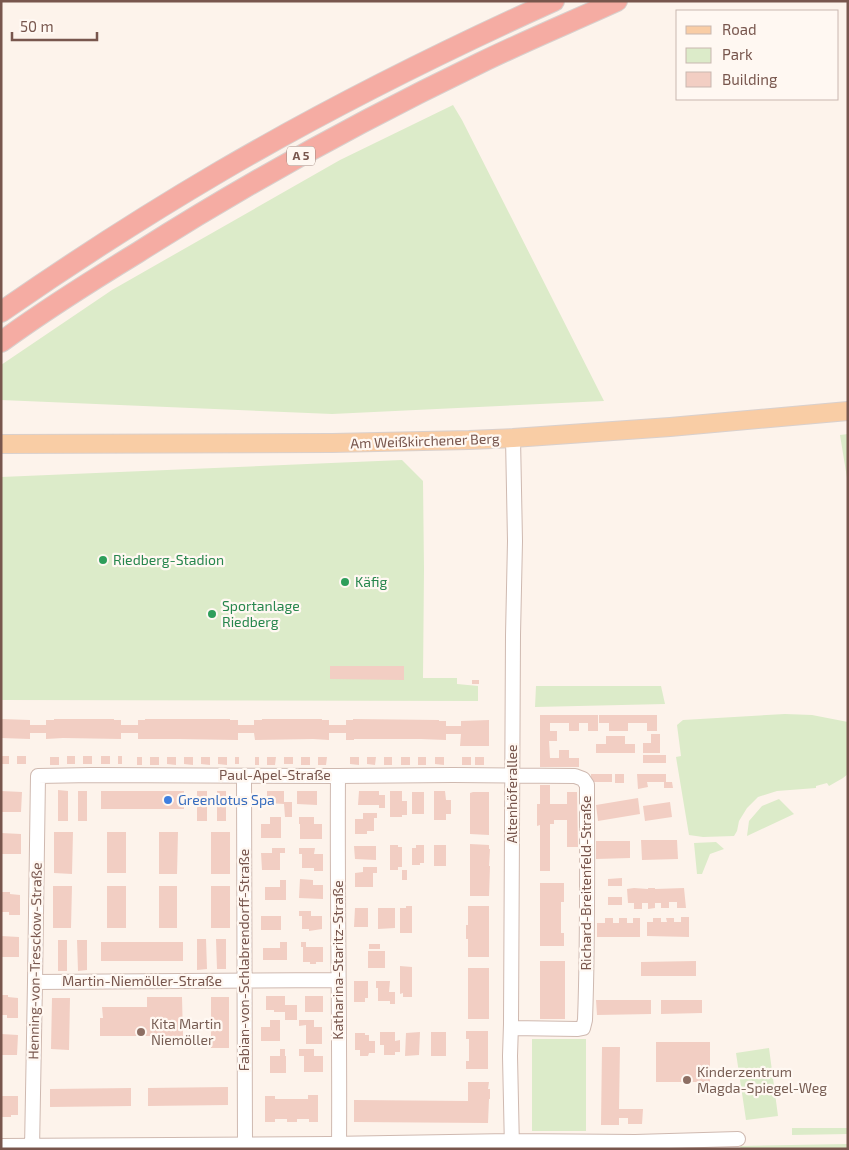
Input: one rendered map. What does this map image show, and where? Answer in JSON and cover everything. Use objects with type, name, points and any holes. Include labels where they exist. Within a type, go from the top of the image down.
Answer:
[{"type":"highway","name":"A 5","points":[[1,312],[66,267],[221,171],[430,59],[554,1]]},
{"type":"highway","name":"A 5","points":[[1,342],[81,287],[236,192],[294,159],[481,62],[617,1]]},
{"type":"main road","name":"Am Weißkirchener Berg","points":[[1,444],[332,443],[513,438],[670,427],[848,411]]},
{"type":"street","name":"Altenhöferallee","points":[[512,1145],[510,1056],[515,541],[513,438]]},
{"type":"street","name":"Paul-Apel-Straße","points":[[38,776],[453,774],[512,776]]},
{"type":"street","name":"Henning-von-Tresckow-Straße","points":[[32,1147],[38,776]]},
{"type":"street","name":"Fabian-von-Schlabrendorff-Straße","points":[[244,776],[245,1144]]},
{"type":"street","name":"Katharina-Staritz-Straße","points":[[338,776],[339,1146]]},
{"type":"street","name":"Richard-Breitenfeld-Straße","points":[[511,1028],[580,1032],[585,1020],[587,916],[586,785],[583,779],[575,776],[512,776]]},
{"type":"street","name":"Martin-Niemöller-Straße","points":[[35,982],[338,980]]},
{"type":"street","points":[[1,1146],[245,1144],[339,1146],[512,1145],[580,1137],[636,1145],[738,1140]]},
{"type":"green space","points":[[453,105],[604,401],[332,414],[1,400],[1,365],[112,290],[340,160]]},
{"type":"green space","points":[[848,434],[848,484],[840,435]]},
{"type":"green space","name":"Sportanlage Riedberg","points":[[402,460],[423,481],[423,678],[457,678],[457,684],[478,686],[478,701],[1,700],[1,477]]},
{"type":"green space","points":[[536,686],[661,686],[665,704],[535,707]]},
{"type":"green space","points":[[785,714],[812,715],[848,722],[848,774],[829,786],[827,783],[816,786],[816,788],[777,791],[758,797],[747,808],[739,821],[734,836],[703,837],[689,835],[676,757],[681,756],[677,725],[683,720]]},
{"type":"green space","points":[[779,799],[794,814],[747,836],[749,821],[762,806]]},
{"type":"green space","points":[[716,842],[724,849],[710,854],[702,874],[697,874],[694,843]]},
{"type":"green space","points":[[532,1039],[586,1039],[586,1131],[532,1131]]},
{"type":"green space","points":[[769,1048],[778,1116],[746,1120],[736,1053]]},
{"type":"green space","points":[[792,1128],[848,1128],[848,1134],[792,1135]]},
{"type":"green space","points":[[848,1144],[848,1149],[741,1149],[740,1146]]},
{"type":"building","points":[[330,666],[404,666],[404,680],[330,679]]},
{"type":"building","points":[[472,680],[479,680],[479,684],[472,684]]},
{"type":"building","points":[[540,715],[598,715],[598,731],[588,731],[588,723],[579,723],[579,731],[569,731],[569,723],[550,723],[550,731],[557,731],[557,741],[549,741],[550,758],[559,758],[559,750],[569,750],[569,758],[579,758],[579,767],[540,767]]},
{"type":"building","points":[[599,715],[657,715],[657,731],[647,731],[647,723],[628,723],[628,731],[609,731],[609,723],[599,723]]},
{"type":"building","points":[[1,719],[30,720],[30,725],[46,725],[46,720],[54,719],[114,719],[121,720],[121,725],[138,725],[138,720],[145,719],[230,719],[238,720],[238,725],[254,725],[254,720],[262,719],[322,719],[329,720],[329,725],[346,725],[346,720],[353,719],[439,720],[446,721],[446,726],[461,726],[461,721],[489,720],[489,746],[460,746],[461,734],[446,734],[446,740],[346,740],[346,733],[329,733],[329,740],[255,740],[254,733],[238,733],[238,740],[138,739],[138,733],[121,733],[121,739],[46,739],[46,733],[30,733],[30,739],[1,738]]},
{"type":"building","points":[[651,734],[660,734],[660,753],[643,753],[643,743],[651,743]]},
{"type":"building","points":[[606,736],[625,736],[625,744],[635,744],[635,753],[596,753],[596,744],[606,744]]},
{"type":"building","points":[[643,755],[666,755],[666,763],[643,763]]},
{"type":"building","points":[[1,756],[9,756],[9,764],[1,764]]},
{"type":"building","points":[[17,756],[26,756],[26,764],[17,764]]},
{"type":"building","points":[[67,756],[75,756],[75,764],[67,764]]},
{"type":"building","points":[[83,756],[92,756],[92,764],[83,764]]},
{"type":"building","points":[[101,756],[110,756],[110,764],[101,764]]},
{"type":"building","points":[[118,756],[122,756],[122,764],[118,764]]},
{"type":"building","points":[[50,757],[59,757],[59,765],[50,765]]},
{"type":"building","points":[[137,757],[142,757],[142,765],[137,765]]},
{"type":"building","points":[[150,757],[159,757],[159,765],[150,765]]},
{"type":"building","points":[[167,757],[176,757],[176,765],[167,764]]},
{"type":"building","points":[[184,757],[193,757],[193,765],[184,764]]},
{"type":"building","points":[[201,757],[210,757],[210,765],[201,764]]},
{"type":"building","points":[[218,757],[227,757],[227,765],[218,764]]},
{"type":"building","points":[[235,757],[239,757],[239,764],[235,764]]},
{"type":"building","points":[[255,757],[259,757],[259,765],[255,765]]},
{"type":"building","points":[[267,757],[276,757],[275,765],[267,765]]},
{"type":"building","points":[[284,757],[293,757],[293,764],[284,764]]},
{"type":"building","points":[[301,757],[310,757],[310,765],[301,765]]},
{"type":"building","points":[[318,757],[327,757],[326,765],[318,765]]},
{"type":"building","points":[[350,757],[359,757],[359,765],[350,764]]},
{"type":"building","points":[[367,757],[376,757],[375,765],[367,764]]},
{"type":"building","points":[[384,757],[392,757],[392,765],[384,765]]},
{"type":"building","points":[[401,757],[410,757],[410,765],[401,765]]},
{"type":"building","points":[[418,757],[426,757],[426,765],[418,765]]},
{"type":"building","points":[[435,757],[444,757],[444,765],[435,764]]},
{"type":"building","points":[[462,757],[471,757],[471,765],[462,765]]},
{"type":"building","points":[[475,757],[484,757],[484,765],[475,765]]},
{"type":"building","points":[[591,774],[612,774],[612,782],[591,782]]},
{"type":"building","points":[[615,774],[624,774],[624,783],[615,783]]},
{"type":"building","points":[[637,774],[666,774],[666,782],[672,782],[673,788],[664,788],[664,782],[647,782],[648,787],[638,789]]},
{"type":"building","points":[[540,785],[550,785],[550,804],[567,804],[567,792],[577,792],[578,847],[567,847],[567,820],[554,820],[554,824],[550,824],[550,871],[540,871],[540,825],[537,826],[537,804],[540,804]]},
{"type":"building","points":[[58,790],[68,791],[68,821],[58,821]]},
{"type":"building","points":[[1,791],[22,792],[21,812],[1,812]]},
{"type":"building","points":[[78,791],[87,791],[87,821],[78,821]]},
{"type":"building","points":[[101,791],[184,791],[184,809],[101,809]]},
{"type":"building","points":[[197,791],[207,791],[207,821],[197,821]]},
{"type":"building","points":[[217,791],[226,791],[226,821],[217,821]]},
{"type":"building","points":[[267,791],[284,791],[284,802],[292,802],[292,817],[285,817],[284,804],[267,803]]},
{"type":"building","points":[[297,791],[317,791],[317,805],[297,804]]},
{"type":"building","points":[[359,791],[379,791],[379,795],[385,795],[385,808],[379,808],[379,805],[358,805]]},
{"type":"building","points":[[390,791],[402,791],[402,801],[407,801],[407,815],[390,817]]},
{"type":"building","points":[[434,791],[445,791],[446,800],[451,800],[451,814],[446,814],[446,820],[434,820]]},
{"type":"building","points":[[412,792],[424,792],[424,814],[412,814]]},
{"type":"building","points":[[489,792],[489,835],[470,834],[470,793]]},
{"type":"building","points":[[638,798],[640,814],[598,821],[596,805]]},
{"type":"building","points":[[670,802],[672,817],[645,821],[643,806]]},
{"type":"building","points":[[363,813],[377,813],[377,818],[374,818],[374,831],[367,831],[367,834],[355,834],[355,819],[363,819]]},
{"type":"building","points":[[270,817],[281,817],[281,838],[261,838],[261,824],[270,824]]},
{"type":"building","points":[[299,817],[314,817],[314,824],[322,824],[322,839],[300,839]]},
{"type":"building","points":[[54,832],[73,832],[72,874],[54,873]]},
{"type":"building","points":[[107,832],[126,832],[126,873],[107,873]]},
{"type":"building","points":[[159,832],[178,832],[177,874],[159,874]]},
{"type":"building","points":[[211,832],[230,832],[230,874],[211,874]]},
{"type":"building","points":[[1,833],[21,834],[21,854],[1,854]]},
{"type":"building","points":[[641,840],[677,840],[678,859],[642,860]]},
{"type":"building","points":[[596,841],[630,841],[630,858],[596,859]]},
{"type":"building","points":[[470,844],[489,845],[489,896],[470,896]]},
{"type":"building","points":[[390,845],[402,847],[402,867],[398,867],[398,870],[390,870]]},
{"type":"building","points":[[416,845],[424,845],[424,863],[412,865],[412,848],[416,848]]},
{"type":"building","points":[[434,845],[446,845],[446,866],[434,866]]},
{"type":"building","points":[[354,846],[376,846],[376,860],[355,859]]},
{"type":"building","points":[[272,848],[285,848],[285,853],[280,853],[280,870],[262,870],[261,853],[272,853]]},
{"type":"building","points":[[299,848],[315,848],[314,854],[323,854],[323,871],[314,871],[314,868],[302,868],[302,854],[299,854]]},
{"type":"building","points":[[363,867],[377,867],[377,873],[373,873],[373,887],[355,887],[355,873],[363,872]]},
{"type":"building","points":[[402,870],[407,870],[407,880],[402,880]]},
{"type":"building","points":[[622,878],[622,886],[608,886],[608,879]]},
{"type":"building","points":[[300,879],[313,880],[313,885],[323,885],[323,899],[299,898]]},
{"type":"building","points":[[280,880],[286,880],[286,900],[265,900],[265,887],[280,887]]},
{"type":"building","points":[[540,883],[564,883],[564,902],[561,902],[561,933],[564,933],[564,946],[540,946]]},
{"type":"building","points":[[53,886],[72,886],[71,928],[53,928]]},
{"type":"building","points":[[107,886],[126,886],[126,928],[107,928]]},
{"type":"building","points":[[159,886],[177,886],[177,928],[159,928]]},
{"type":"building","points":[[211,886],[230,886],[230,928],[211,928]]},
{"type":"building","points":[[684,888],[686,908],[677,908],[677,902],[669,902],[669,908],[661,908],[661,903],[655,903],[655,908],[648,909],[648,903],[642,903],[642,909],[634,909],[634,903],[628,903],[627,889]]},
{"type":"building","points":[[1,892],[20,895],[20,915],[9,915],[9,912],[1,912]]},
{"type":"building","points":[[608,897],[622,897],[622,905],[608,905]]},
{"type":"building","points":[[406,906],[412,906],[412,933],[400,933],[400,908],[406,908]]},
{"type":"building","points":[[468,906],[489,906],[489,957],[468,957],[466,925],[468,925]]},
{"type":"building","points":[[355,908],[368,908],[368,927],[354,927]]},
{"type":"building","points":[[378,908],[395,908],[395,928],[378,929]]},
{"type":"building","points":[[299,911],[311,911],[311,916],[322,916],[322,929],[309,931],[309,929],[302,929],[302,916],[299,916]]},
{"type":"building","points":[[261,916],[281,916],[281,930],[261,930]]},
{"type":"building","points":[[681,917],[689,917],[689,937],[647,936],[647,922],[653,922],[653,918],[661,918],[661,922],[667,922],[666,918],[674,918],[674,922],[681,922]]},
{"type":"building","points":[[605,918],[613,918],[613,923],[619,923],[619,918],[627,918],[627,923],[633,923],[633,918],[640,918],[640,937],[597,937],[597,923],[605,923]]},
{"type":"building","points":[[1,936],[19,937],[19,957],[1,957]]},
{"type":"building","points":[[197,939],[206,939],[207,969],[197,970]]},
{"type":"building","points":[[216,939],[226,939],[226,969],[217,969]]},
{"type":"building","points":[[58,940],[67,940],[67,971],[58,971]]},
{"type":"building","points":[[77,940],[87,940],[87,970],[78,971]]},
{"type":"building","points":[[101,942],[183,942],[183,961],[101,961]]},
{"type":"building","points":[[280,942],[287,942],[287,960],[263,960],[263,948],[280,948]]},
{"type":"building","points":[[301,942],[306,942],[306,947],[323,947],[323,962],[310,964],[310,962],[303,962]]},
{"type":"building","points":[[369,944],[380,944],[380,949],[369,949]]},
{"type":"building","points":[[368,951],[385,951],[385,968],[368,968]]},
{"type":"building","points":[[540,961],[565,961],[565,1019],[540,1019]]},
{"type":"building","points":[[696,961],[696,976],[641,976],[641,962]]},
{"type":"building","points":[[400,966],[412,967],[412,997],[403,997],[403,993],[400,994]]},
{"type":"building","points":[[468,968],[489,968],[489,1019],[468,1019]]},
{"type":"building","points":[[354,981],[368,981],[368,998],[365,998],[365,1002],[354,1002]]},
{"type":"building","points":[[376,981],[390,981],[389,992],[395,992],[395,1004],[390,1004],[390,1001],[378,1001]]},
{"type":"building","points":[[1,995],[18,998],[18,1018],[7,1018],[7,1015],[1,1015]]},
{"type":"building","points":[[266,996],[285,996],[285,1005],[297,1005],[297,1020],[285,1020],[285,1012],[266,1010]]},
{"type":"building","points":[[305,996],[323,996],[323,1012],[305,1012]]},
{"type":"building","points":[[147,997],[182,997],[183,1036],[100,1036],[100,1018],[103,1018],[102,1007],[147,1007]]},
{"type":"building","points":[[211,997],[229,997],[229,1048],[211,1048]]},
{"type":"building","points":[[52,998],[70,998],[69,1050],[51,1049]]},
{"type":"building","points":[[596,1000],[651,1000],[651,1014],[597,1015]]},
{"type":"building","points":[[661,1000],[702,1000],[702,1013],[661,1014]]},
{"type":"building","points":[[270,1020],[280,1020],[280,1041],[261,1041],[261,1027],[270,1027]]},
{"type":"building","points":[[299,1020],[314,1020],[314,1027],[322,1027],[322,1044],[306,1044],[306,1025],[299,1026]]},
{"type":"building","points":[[466,1031],[488,1031],[488,1069],[466,1069],[466,1061],[469,1061],[469,1039],[466,1039]]},
{"type":"building","points":[[380,1032],[395,1032],[395,1041],[400,1040],[400,1052],[395,1052],[395,1055],[384,1055],[384,1045],[380,1045]]},
{"type":"building","points":[[420,1032],[419,1055],[405,1056],[406,1033]]},
{"type":"building","points":[[431,1032],[446,1032],[446,1056],[431,1056]]},
{"type":"building","points":[[355,1033],[365,1033],[365,1035],[369,1035],[369,1041],[375,1041],[375,1053],[369,1053],[368,1056],[360,1056],[360,1050],[355,1050]]},
{"type":"building","points":[[1,1034],[18,1035],[17,1055],[1,1055]]},
{"type":"building","points":[[656,1042],[710,1042],[710,1082],[656,1082]]},
{"type":"building","points":[[602,1047],[620,1047],[619,1109],[643,1109],[642,1124],[628,1124],[628,1118],[619,1118],[619,1125],[601,1125]]},
{"type":"building","points":[[280,1049],[285,1049],[286,1073],[270,1073],[270,1056],[280,1056]]},
{"type":"building","points":[[299,1049],[314,1049],[314,1056],[323,1056],[323,1072],[304,1072],[304,1056],[299,1056]]},
{"type":"building","points":[[468,1082],[489,1082],[488,1123],[354,1122],[354,1100],[468,1101]]},
{"type":"building","points":[[228,1087],[228,1105],[148,1106],[148,1088]]},
{"type":"building","points":[[131,1088],[131,1106],[50,1107],[50,1089]]},
{"type":"building","points":[[308,1095],[318,1095],[318,1122],[309,1122],[309,1119],[297,1119],[297,1122],[287,1122],[287,1119],[275,1119],[275,1122],[265,1122],[265,1096],[275,1096],[275,1099],[308,1099]]},
{"type":"building","points":[[1,1096],[18,1096],[18,1115],[1,1117]]},
{"type":"place","name":"Riedberg-Stadion","points":[[103,560]]},
{"type":"place","name":"Käfig","points":[[345,582]]},
{"type":"place","name":"Sportanlage Riedberg","points":[[212,614]]},
{"type":"place","name":"Greenlotus Spa","points":[[168,800]]},
{"type":"place","name":"Kita Martin Niemöller","points":[[141,1032]]},
{"type":"place","name":"Kinderzentrum Magda-Spiegel-Weg","points":[[687,1080]]}]
